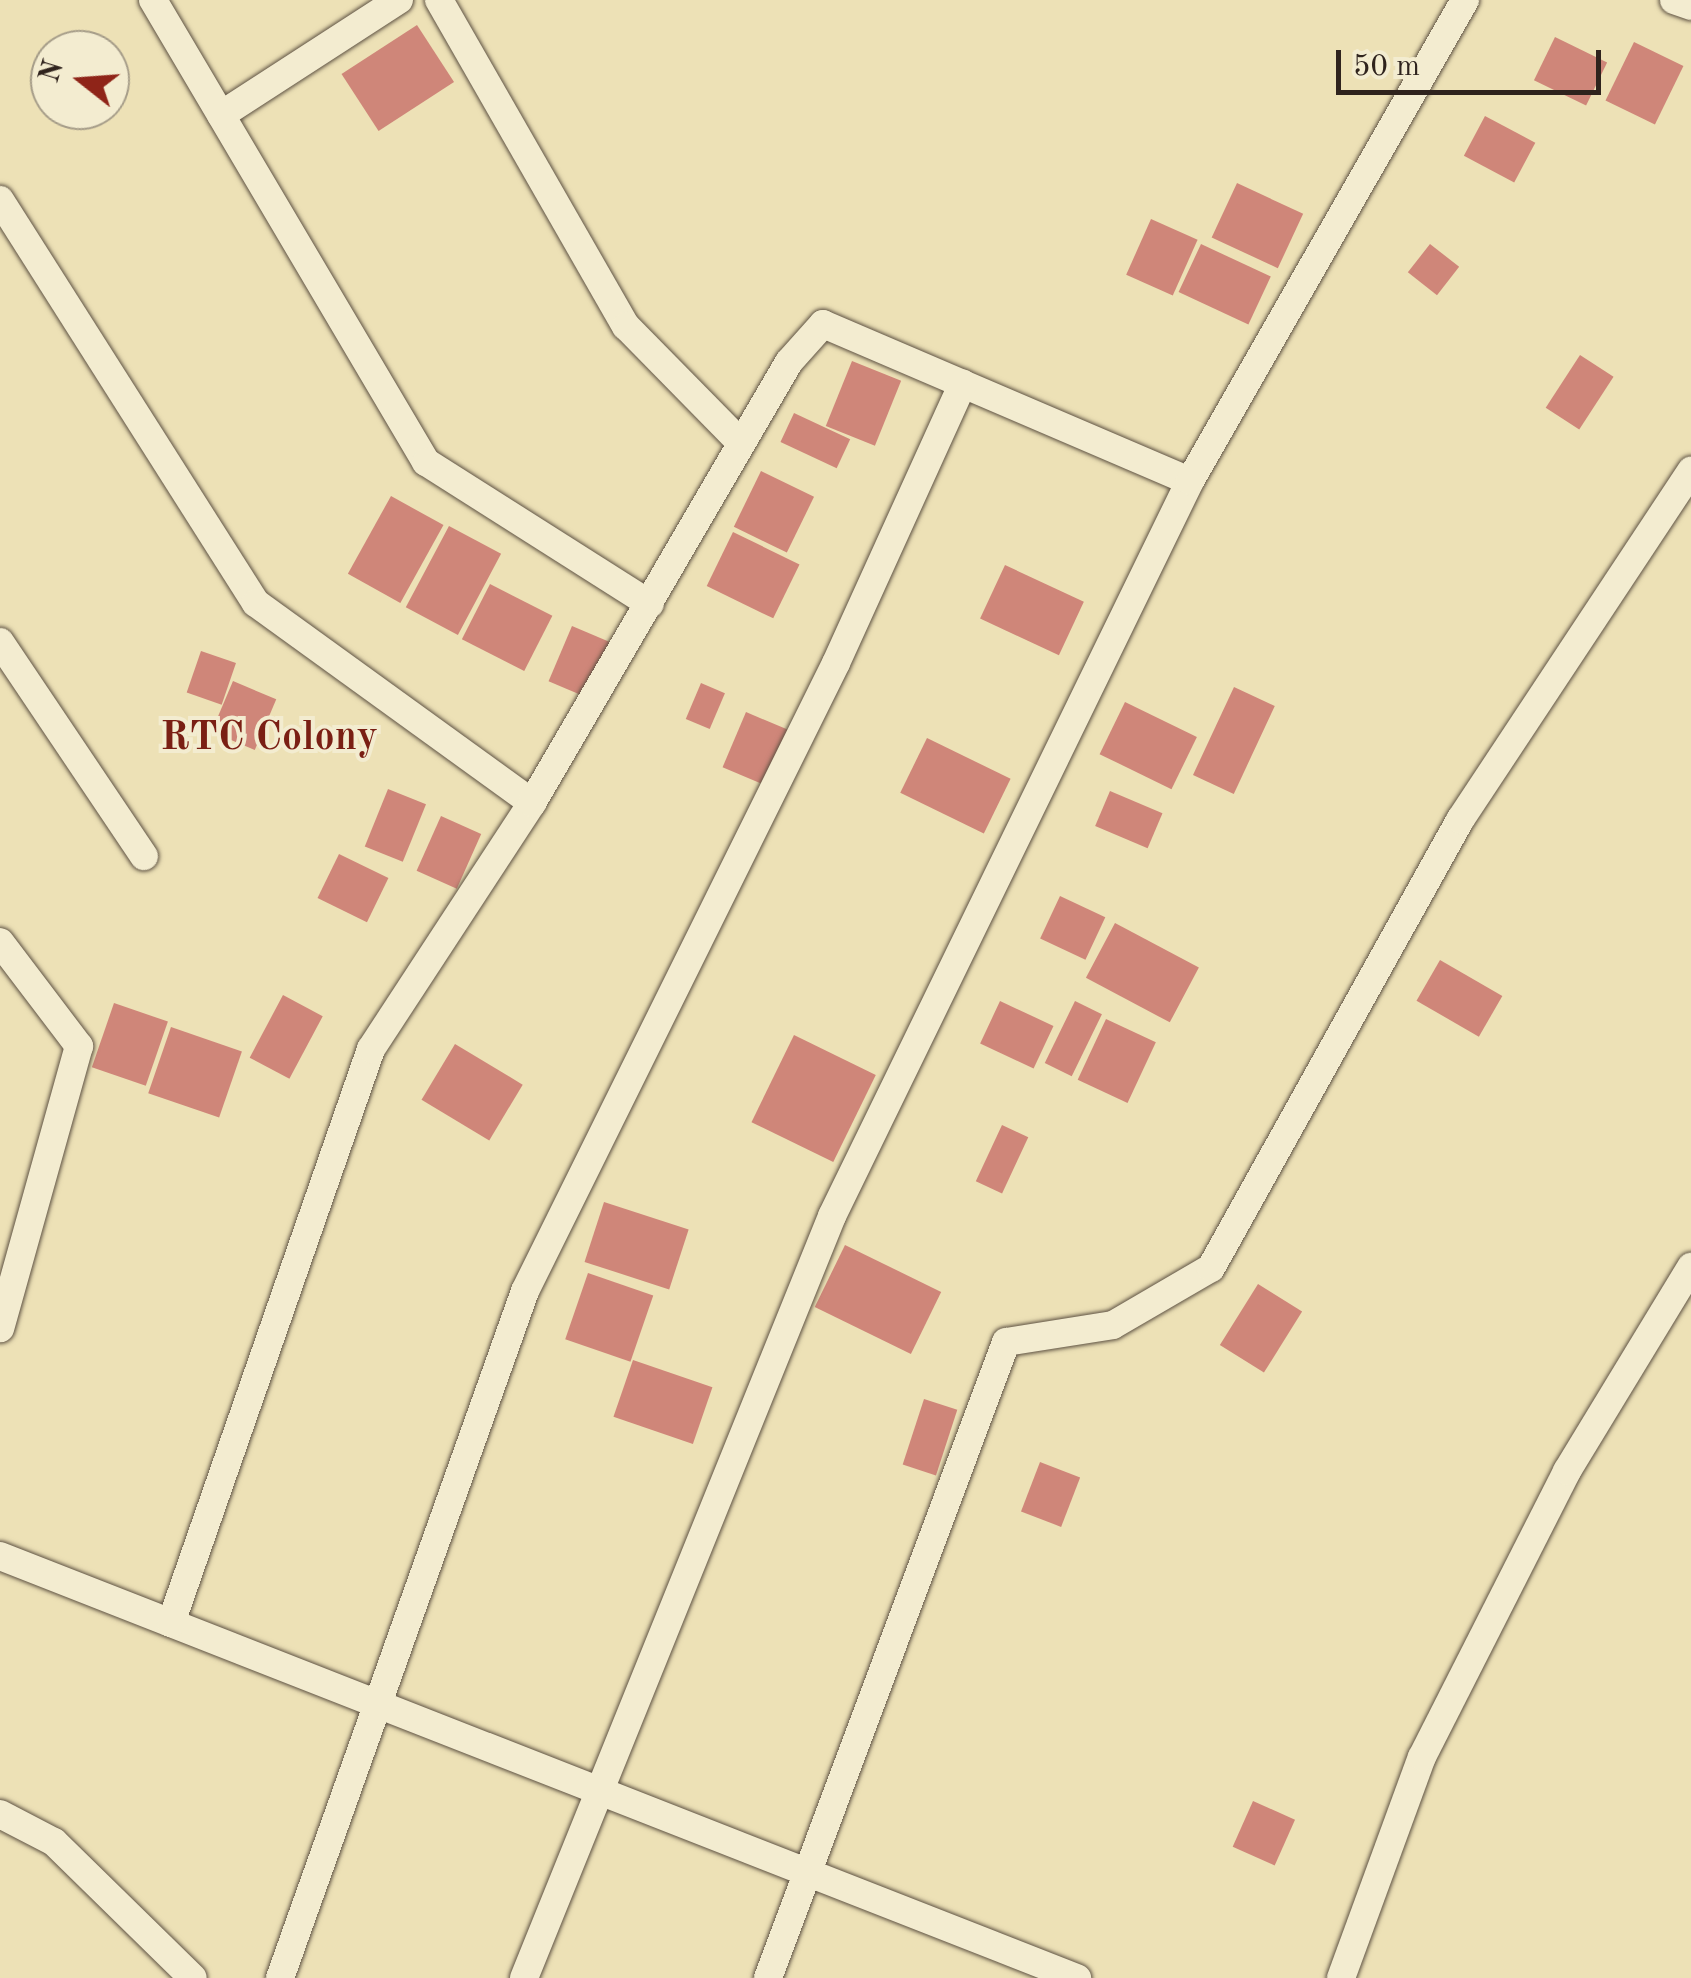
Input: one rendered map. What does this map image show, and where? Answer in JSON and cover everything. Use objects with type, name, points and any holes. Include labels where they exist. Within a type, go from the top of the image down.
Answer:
[{"type":"street","points":[[154,0],[426,462],[650,604]]},
{"type":"street","points":[[221,114],[398,0]]},
{"type":"street","points":[[439,0],[626,326],[738,440]]},
{"type":"street","points":[[524,1978],[832,1216],[1190,481],[1465,0]]},
{"type":"street","points":[[1674,0],[1691,6]]},
{"type":"street","points":[[0,200],[256,602],[532,803]]},
{"type":"street","points":[[171,1623],[371,1049],[532,803],[650,604],[738,440],[823,324],[1190,481]]},
{"type":"street","points":[[280,1978],[373,1702],[526,1291],[836,662],[963,383]]},
{"type":"street","points":[[768,1978],[1006,1342],[1113,1324],[1212,1268],[1460,820],[1691,471]]},
{"type":"street","points":[[0,642],[144,856]]},
{"type":"street","points":[[0,942],[79,1046],[0,1328]]},
{"type":"street","points":[[1340,1978],[1422,1757],[1567,1471],[1691,1267]]},
{"type":"street","points":[[0,1556],[598,1795],[1078,1978]]},
{"type":"street","points":[[0,1814],[54,1842],[193,1978]]},
{"type":"building","points":[[417,25],[454,82],[379,131],[342,74]]},
{"type":"building","points":[[1555,37],[1607,62],[1586,106],[1534,80]]},
{"type":"building","points":[[1634,42],[1683,66],[1655,125],[1606,100]]},
{"type":"building","points":[[1485,116],[1535,143],[1514,182],[1464,156]]},
{"type":"building","points":[[1237,183],[1303,214],[1278,268],[1212,237]]},
{"type":"building","points":[[1151,219],[1198,240],[1173,295],[1126,275]]},
{"type":"building","points":[[1201,244],[1271,277],[1248,325],[1179,292]]},
{"type":"building","points":[[1430,244],[1459,267],[1437,295],[1408,272]]},
{"type":"building","points":[[1580,355],[1614,377],[1579,430],[1546,408]]},
{"type":"building","points":[[852,361],[901,381],[875,446],[826,426]]},
{"type":"building","points":[[794,413],[850,439],[837,468],[780,442]]},
{"type":"building","points":[[761,471],[814,497],[787,553],[734,527]]},
{"type":"building","points":[[391,496],[443,525],[400,603],[348,574]]},
{"type":"building","points":[[449,526],[501,554],[458,635],[406,607]]},
{"type":"building","points":[[733,532],[800,564],[773,618],[707,586]]},
{"type":"building","points":[[1005,565],[1084,602],[1059,655],[980,618]]},
{"type":"building","points":[[490,584],[552,616],[524,671],[462,639]]},
{"type":"building","points":[[572,626],[618,646],[595,701],[549,681]]},
{"type":"building","points":[[201,651],[236,663],[222,705],[187,693]]},
{"type":"building","points":[[233,681],[276,699],[255,750],[212,732]]},
{"type":"building","points":[[701,683],[725,693],[710,729],[686,719]]},
{"type":"building","points":[[1234,687],[1275,706],[1234,794],[1193,775]]},
{"type":"building","points":[[1125,702],[1197,737],[1171,789],[1100,754]]},
{"type":"building","points":[[746,712],[789,730],[766,786],[723,767]]},
{"type":"building","points":[[927,738],[1011,779],[984,834],[900,793]]},
{"type":"building","points":[[388,789],[426,804],[403,862],[365,846]]},
{"type":"building","points":[[1110,791],[1162,813],[1148,848],[1095,826]]},
{"type":"building","points":[[441,816],[481,834],[457,889],[417,871]]},
{"type":"building","points":[[339,854],[388,878],[367,922],[318,898]]},
{"type":"building","points":[[1060,896],[1105,917],[1085,960],[1040,939]]},
{"type":"building","points":[[1115,923],[1199,968],[1170,1022],[1086,978]]},
{"type":"building","points":[[1440,960],[1502,996],[1479,1037],[1416,1001]]},
{"type":"building","points":[[283,995],[323,1016],[289,1079],[250,1058]]},
{"type":"building","points":[[1000,1001],[1053,1026],[1034,1069],[980,1044]]},
{"type":"building","points":[[1075,1001],[1102,1014],[1072,1076],[1045,1063]]},
{"type":"building","points":[[114,1003],[168,1022],[146,1086],[92,1067]]},
{"type":"building","points":[[1106,1019],[1156,1042],[1128,1103],[1078,1080]]},
{"type":"building","points":[[171,1027],[242,1051],[219,1118],[148,1093]]},
{"type":"building","points":[[794,1035],[876,1075],[833,1162],[751,1122]]},
{"type":"building","points":[[455,1044],[523,1085],[489,1140],[422,1100]]},
{"type":"building","points":[[1002,1125],[1028,1137],[1002,1193],[976,1181]]},
{"type":"building","points":[[604,1202],[689,1230],[669,1289],[585,1262]]},
{"type":"building","points":[[845,1245],[941,1292],[911,1354],[815,1307]]},
{"type":"building","points":[[588,1273],[653,1295],[630,1362],[565,1339]]},
{"type":"building","points":[[1258,1284],[1302,1312],[1264,1373],[1220,1345]]},
{"type":"building","points":[[633,1360],[712,1387],[693,1444],[613,1417]]},
{"type":"building","points":[[924,1399],[957,1410],[936,1475],[903,1465]]},
{"type":"building","points":[[1040,1462],[1080,1477],[1061,1527],[1021,1511]]},
{"type":"building","points":[[1253,1801],[1295,1820],[1275,1865],[1233,1847]]},
{"type":"district","name":"RTC Colony","points":[[269,739]]}]
